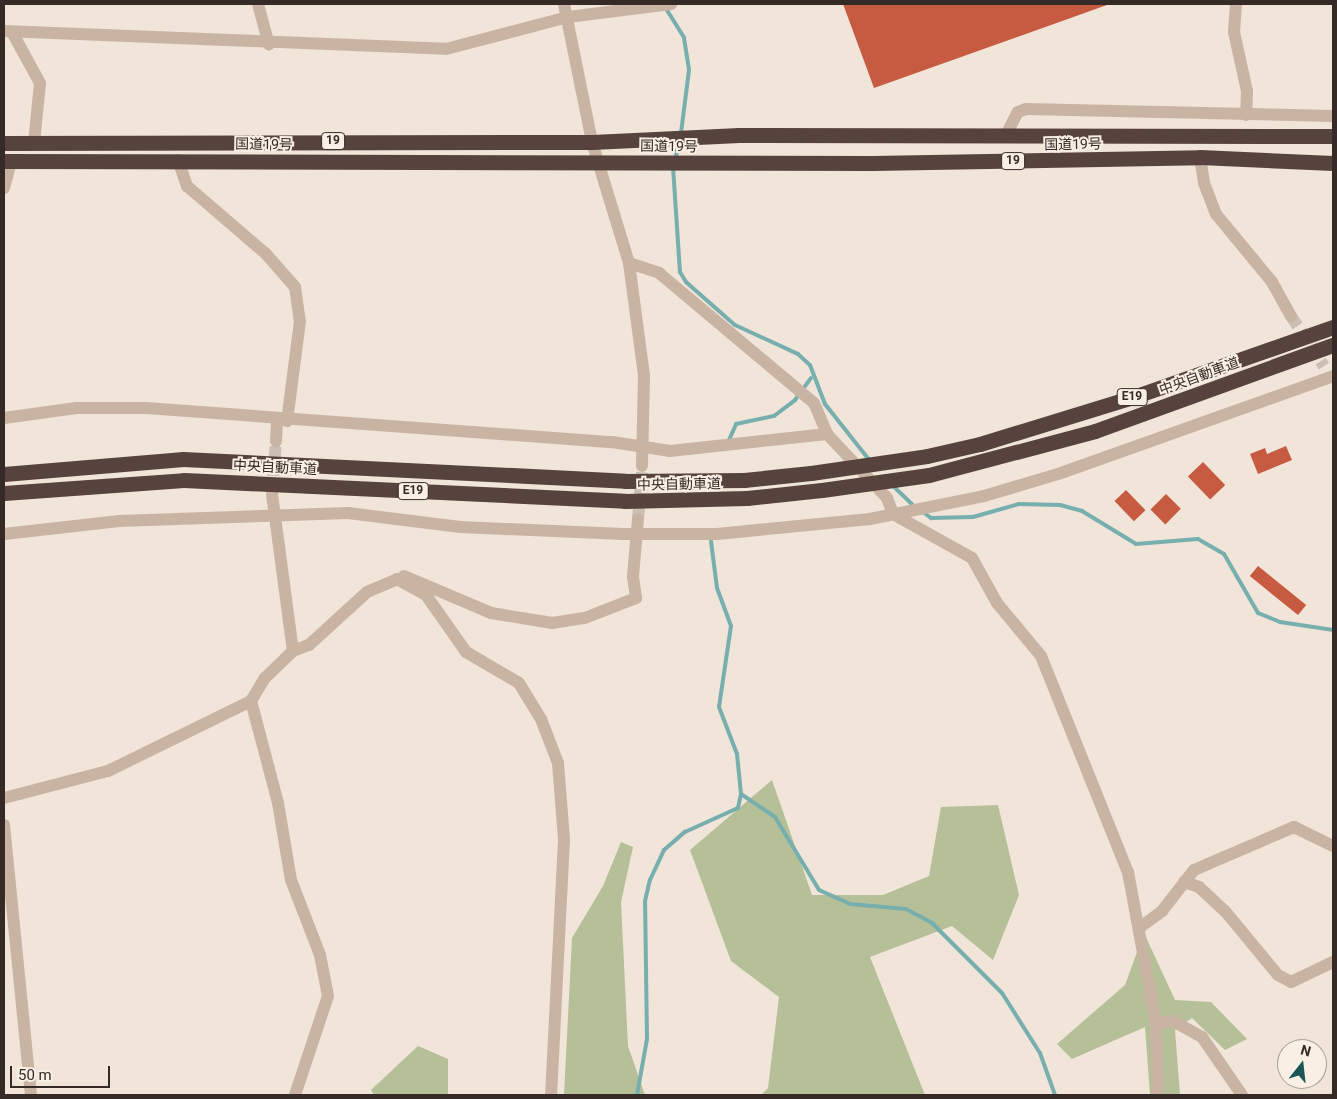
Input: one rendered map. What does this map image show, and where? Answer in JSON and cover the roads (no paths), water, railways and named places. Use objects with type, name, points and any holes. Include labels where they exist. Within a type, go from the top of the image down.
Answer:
[{"type":"highway","name":"国道19号","points":[[4,143],[592,142],[693,137],[1333,136]]},
{"type":"highway","name":"国道19号","points":[[8,161],[597,160],[693,163],[1200,157],[1333,163]]},
{"type":"highway","name":"中央自動車道","points":[[4,474],[183,459],[625,481],[744,480],[811,473],[926,456],[980,444],[1136,396],[1333,327]]},
{"type":"highway","name":"中央自動車道","points":[[4,493],[184,480],[625,501],[746,498],[822,490],[929,475],[1095,431],[1333,346]]},
{"type":"street","points":[[258,4],[270,45]]},
{"type":"street","points":[[564,4],[592,142],[629,263],[643,366],[644,448],[642,466]]},
{"type":"street","points":[[8,31],[270,45],[446,49],[568,17],[654,9],[671,4]]},
{"type":"street","points":[[1236,4],[1234,32],[1246,91],[1246,115]]},
{"type":"street","points":[[8,31],[40,83],[34,143]]},
{"type":"street","points":[[1005,137],[1018,112],[1026,109],[1333,116]]},
{"type":"street","points":[[1200,157],[1204,183],[1216,214],[1272,282],[1291,316]]},
{"type":"street","points":[[178,160],[187,186],[266,254],[295,287],[300,321],[282,421],[276,441]]},
{"type":"street","points":[[4,188],[8,161]]},
{"type":"street","points":[[629,263],[659,273],[794,384],[814,403],[827,434],[887,498],[898,513],[972,558],[997,603],[1040,656],[1122,854],[1139,928],[1156,1023],[1158,1095]]},
{"type":"street","points":[[4,534],[119,521],[348,512],[460,527],[636,533],[726,533],[898,513],[937,506],[1061,473],[1330,376]]},
{"type":"street","points":[[4,418],[76,408],[137,408],[670,451],[827,434]]},
{"type":"street","points":[[272,494],[272,516],[293,651]]},
{"type":"street","points":[[4,798],[108,771],[251,701],[265,678],[293,651],[309,645],[367,592],[398,579],[422,580],[492,613],[552,622],[585,618],[636,598],[636,533],[638,519]]},
{"type":"street","points":[[398,579],[426,596],[466,652],[519,683],[541,719],[558,763],[564,840],[551,1095]]},
{"type":"street","points":[[251,701],[278,803],[291,880],[320,955],[328,996],[295,1095]]},
{"type":"street","points":[[4,825],[31,1095]]},
{"type":"street","points":[[1139,928],[1162,911],[1194,870],[1294,827],[1333,846]]},
{"type":"street","points":[[1184,882],[1200,886],[1278,975],[1292,982],[1333,962]]},
{"type":"street","points":[[1156,1023],[1173,1021],[1202,1037],[1242,1095]]},
{"type":"waterway","points":[[665,7],[684,38],[689,70],[681,133]]},
{"type":"waterway","points":[[675,160],[679,142]]},
{"type":"waterway","points":[[673,167],[680,272],[686,282],[735,325],[798,354],[810,365],[825,404],[870,461]]},
{"type":"waterway","points":[[729,440],[736,424],[774,416],[795,400],[811,378]]},
{"type":"waterway","points":[[891,484],[915,507]]},
{"type":"waterway","points":[[923,512],[931,518],[973,517],[1019,504],[1060,505],[1082,511],[1136,544],[1198,539],[1224,554],[1258,613],[1280,622],[1333,630]]},
{"type":"waterway","points":[[637,1095],[647,1039],[645,901],[650,880],[664,850],[685,832],[738,808],[741,794],[737,754],[719,707],[731,626],[717,588],[711,541]]},
{"type":"waterway","points":[[741,794],[775,817],[819,890],[850,904],[906,909],[932,923],[1002,993],[1040,1053],[1055,1095]]},
{"type":"tunnel","points":[[1291,316],[1324,366]]},
{"type":"tunnel","points":[[272,494],[276,441]]},
{"type":"tunnel","points":[[638,519],[642,472]]}]
